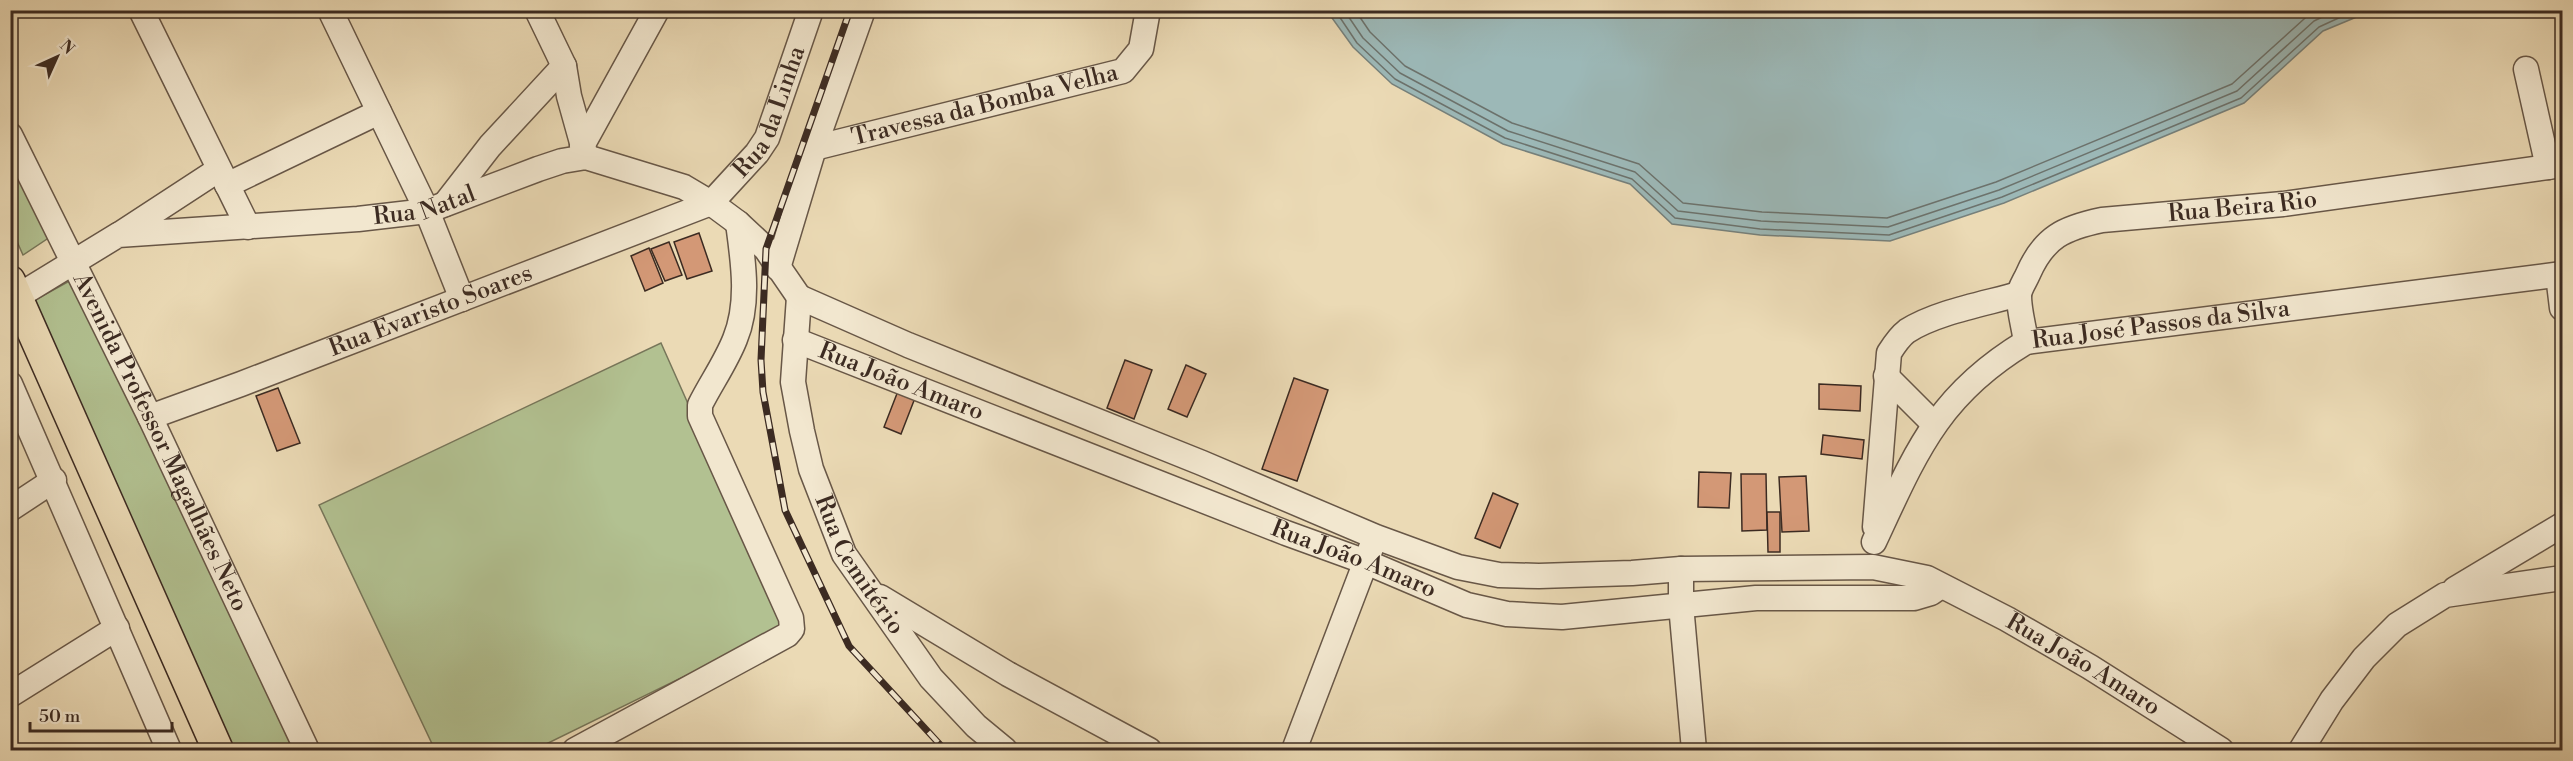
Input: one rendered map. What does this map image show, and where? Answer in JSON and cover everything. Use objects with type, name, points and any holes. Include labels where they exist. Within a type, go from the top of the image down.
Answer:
[{"type":"main road","points":[[13,293],[218,750]]},
{"type":"street","points":[[141,10],[248,227]]},
{"type":"street","points":[[330,10],[379,112],[436,208],[462,299]]},
{"type":"street","points":[[521,10],[559,71]]},
{"type":"street","points":[[537,10],[569,96],[584,151]]},
{"type":"street","points":[[584,151],[657,10]]},
{"type":"street","name":"Rua da Linha","points":[[711,203],[757,153],[767,138],[811,10]]},
{"type":"street","points":[[778,268],[814,148],[863,10]]},
{"type":"street","name":"Travessa da Bomba Velha","points":[[814,148],[1123,71],[1141,49],[1148,10]]},
{"type":"street","name":"Rua Beira Rio","points":[[2019,294],[2034,259],[2046,244],[2061,232],[2078,225],[2102,220],[2283,204],[2555,166],[2526,69]]},
{"type":"street","points":[[436,208],[559,71]]},
{"type":"street","points":[[118,236],[223,178],[379,112]]},
{"type":"street","name":"Avenida Professor Magalhães Neto","points":[[10,135],[150,417],[307,750]]},
{"type":"street","name":"Rua Natal","points":[[13,293],[118,236],[248,227],[436,208],[584,151],[684,187],[711,203],[738,223],[766,249],[798,297]]},
{"type":"street","name":"Rua Evaristo Soares","points":[[150,417],[711,203]]},
{"type":"street","points":[[575,750],[787,635],[792,629],[791,618],[700,416],[700,405],[735,340],[741,324],[743,258],[738,223]]},
{"type":"street","points":[[2560,274],[2562,308]]},
{"type":"street","name":"Rua José Passos da Silva","points":[[1874,542],[1914,456],[1934,424],[1952,401],[1978,376],[1998,359],[2026,342],[2560,274]]},
{"type":"street","points":[[1876,598],[1873,567],[1874,542],[1888,353],[1905,332],[1933,319],[2019,294],[2026,342]]},
{"type":"street","name":"Rua Cemitério","points":[[798,297],[793,382],[811,469],[844,554],[931,678],[976,726],[1005,750]]},
{"type":"street","name":"Rua João Amaro","points":[[798,297],[908,345],[1202,463],[1376,537],[1458,567],[1498,575],[1602,574],[1681,569],[1873,567],[1927,578],[2007,619],[2090,667],[2221,750]]},
{"type":"street","name":"Rua João Amaro","points":[[795,340],[1286,533],[1366,562],[1467,605],[1508,614],[1563,617],[1756,598],[1914,598],[1930,593],[1941,586]]},
{"type":"street","points":[[1886,376],[1934,424]]},
{"type":"street","points":[[10,384],[54,480],[169,750]]},
{"type":"street","points":[[10,509],[54,480]]},
{"type":"street","points":[[2301,750],[2332,700],[2364,658],[2397,625],[2562,525]]},
{"type":"street","points":[[1294,750],[1376,537]]},
{"type":"street","points":[[1681,569],[1681,605],[1694,750]]},
{"type":"street","points":[[2445,595],[2562,578]]},
{"type":"street","points":[[871,592],[1008,674],[1149,750]]},
{"type":"street","points":[[10,695],[117,628]]},
{"type":"green space","points":[[10,156],[50,237],[23,255],[11,228]]},
{"type":"green space","points":[[73,279],[296,750],[234,750],[35,300]]},
{"type":"green space","points":[[661,343],[787,626],[534,750],[435,750],[319,505]]},
{"type":"water","points":[[1327,11],[2371,11],[2323,31],[2244,103],[2004,203],[1890,241],[1760,235],[1672,224],[1630,184],[1503,144],[1392,84],[1353,47]]},
{"type":"building","points":[[699,233],[712,271],[687,279],[674,242]]},
{"type":"building","points":[[669,242],[682,275],[665,281],[651,249]]},
{"type":"building","points":[[649,248],[663,283],[645,291],[631,256]]},
{"type":"building","points":[[1125,360],[1152,370],[1134,419],[1107,408]]},
{"type":"building","points":[[1186,365],[1206,374],[1187,417],[1168,409]]},
{"type":"building","points":[[1294,378],[1328,390],[1297,481],[1262,469]]},
{"type":"building","points":[[1819,384],[1861,386],[1860,411],[1819,409]]},
{"type":"building","points":[[278,388],[300,443],[277,451],[256,396]]},
{"type":"building","points":[[898,391],[915,398],[901,434],[884,427]]},
{"type":"building","points":[[1823,435],[1864,440],[1862,459],[1821,454]]},
{"type":"building","points":[[1699,472],[1731,473],[1729,508],[1698,507]]},
{"type":"building","points":[[1741,474],[1766,474],[1767,530],[1742,531]]},
{"type":"building","points":[[1806,476],[1809,531],[1782,532],[1779,477]]},
{"type":"building","points":[[1493,493],[1518,504],[1500,548],[1475,538]]},
{"type":"building","points":[[1767,512],[1780,512],[1780,552],[1768,552]]},
{"type":"railway","points":[[850,10],[766,249],[761,360],[763,392],[785,510],[849,646],[945,750]]}]
